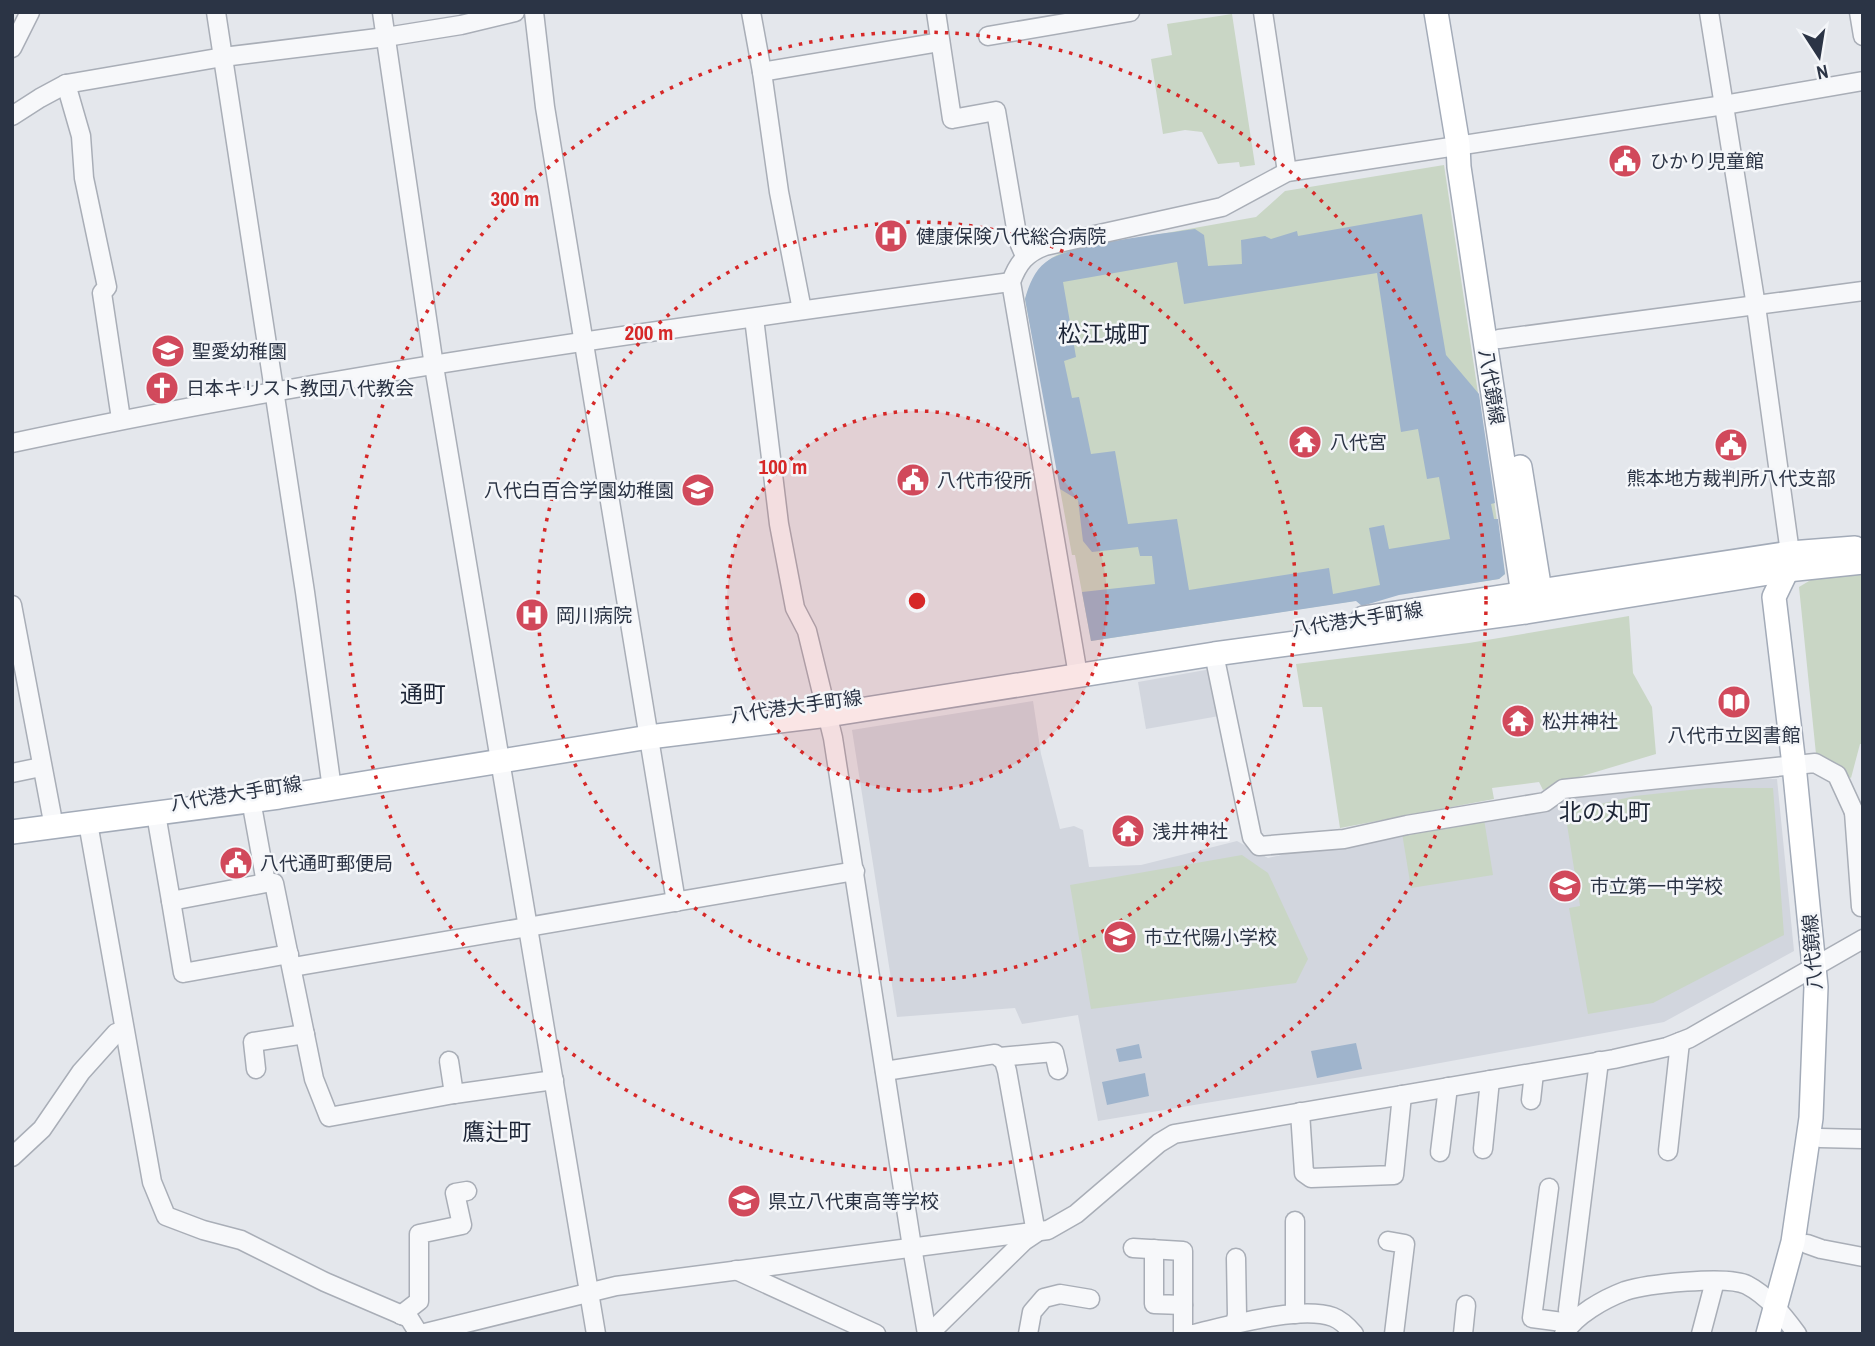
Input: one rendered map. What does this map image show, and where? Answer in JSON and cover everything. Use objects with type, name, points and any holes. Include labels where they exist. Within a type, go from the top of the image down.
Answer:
[{"type":"main road","name":"八代鏡線","points":[[1436,12],[1458,145],[1461,181],[1533,601]]},
{"type":"main road","name":"八代鏡線","points":[[1458,145],[1467,164],[1499,339],[1533,601]]},
{"type":"main road","points":[[1533,601],[1863,547]]},
{"type":"main road","name":"八代鏡線","points":[[1782,1326],[1807,1244],[1820,1138],[1826,1018],[1800,765],[1788,561]]},
{"type":"main road","points":[[1788,561],[1863,562]]},
{"type":"main road","name":"八代港大手町線","points":[[1076,669],[1214,654],[1533,601]]},
{"type":"main road","name":"八代港大手町線","points":[[54,827],[86,816],[332,783],[649,732],[827,709],[1533,601]]},
{"type":"main road","name":"八代港大手町線","points":[[12,832],[251,800],[332,783]]},
{"type":"main road","name":"八代鏡線","points":[[1782,1326],[1811,1118],[1820,965]]},
{"type":"street","points":[[12,48],[30,12]]},
{"type":"street","points":[[216,12],[332,783]]},
{"type":"street","points":[[382,12],[435,366],[596,1334]]},
{"type":"street","points":[[12,116],[66,85],[223,57],[461,25],[515,12]]},
{"type":"street","points":[[534,12],[545,107],[676,902]]},
{"type":"street","points":[[751,12],[779,192],[803,310]]},
{"type":"street","points":[[936,12],[952,119],[996,111],[1018,240],[1025,256]]},
{"type":"street","points":[[988,36],[1130,12]]},
{"type":"street","points":[[1263,12],[1287,172]]},
{"type":"street","points":[[1709,12],[1756,306],[1788,561]]},
{"type":"street","points":[[1859,12],[1863,36]]},
{"type":"street","points":[[762,72],[940,42]]},
{"type":"street","points":[[1076,669],[1011,282],[1016,268],[1025,256],[1045,246],[1222,208],[1287,172],[1863,81]]},
{"type":"street","points":[[66,85],[81,136],[84,178],[107,287],[102,293],[121,419]]},
{"type":"street","points":[[12,443],[121,419],[583,341],[1011,282]]},
{"type":"street","points":[[1499,339],[1863,291]]},
{"type":"street","points":[[754,318],[779,524],[795,608],[807,631],[827,709],[928,1334]]},
{"type":"street","points":[[12,606],[54,827]]},
{"type":"street","points":[[1214,654],[1252,837],[1259,846],[1344,839],[1407,825],[1545,802],[1563,789],[1815,763],[1837,775],[1858,815],[1861,906]]},
{"type":"street","points":[[12,773],[41,767]]},
{"type":"street","points":[[251,800],[266,883]]},
{"type":"street","points":[[156,814],[183,973],[527,927],[855,871]]},
{"type":"street","points":[[88,823],[152,1182],[166,1216],[241,1240],[325,1282],[409,1318],[420,1334],[588,1291],[1048,1230],[1076,1214],[1159,1143],[1174,1134],[1667,1048],[1863,939]]},
{"type":"street","points":[[171,901],[274,883],[314,1079],[329,1117],[454,1094],[554,1080]]},
{"type":"street","points":[[12,1157],[42,1129],[81,1072],[116,1033],[123,1031]]},
{"type":"street","points":[[256,1069],[253,1042],[305,1034]]},
{"type":"street","points":[[1668,1151],[1680,1042]]},
{"type":"street","points":[[1000,1057],[1054,1052],[1058,1070]]},
{"type":"street","points":[[885,1071],[995,1054],[1000,1057],[1007,1071],[1036,1233]]},
{"type":"street","points":[[449,1061],[454,1094]]},
{"type":"street","points":[[1567,1328],[1599,1061]]},
{"type":"street","points":[[1531,1100],[1534,1073]]},
{"type":"street","points":[[1483,1149],[1490,1080]]},
{"type":"street","points":[[1440,1152],[1448,1087]]},
{"type":"street","points":[[1300,1112],[1304,1173],[1311,1178],[1394,1175],[1402,1095]]},
{"type":"street","points":[[1820,1138],[1863,1139]]},
{"type":"street","points":[[1549,1188],[1532,1318],[1567,1328],[1624,1292],[1649,1285],[1716,1281],[1745,1284],[1782,1326]]},
{"type":"street","points":[[401,1315],[419,1301],[419,1234],[462,1225],[455,1193]]},
{"type":"street","points":[[1292,1334],[1295,1221]]},
{"type":"street","points":[[928,1334],[1024,1241],[1036,1233]]},
{"type":"street","points":[[1388,1241],[1405,1244],[1394,1334]]},
{"type":"street","points":[[1807,1244],[1863,1257]]},
{"type":"street","points":[[1133,1248],[1183,1251],[1183,1334]]},
{"type":"street","points":[[1154,1250],[1154,1304],[1183,1305]]},
{"type":"street","points":[[1236,1258],[1236,1325]]},
{"type":"street","points":[[736,1270],[876,1334]]},
{"type":"street","points":[[1700,1334],[1716,1281]]},
{"type":"street","points":[[1028,1334],[1032,1312],[1044,1298],[1060,1294],[1090,1299]]},
{"type":"street","points":[[1463,1334],[1466,1305]]},
{"type":"street","points":[[1193,1334],[1314,1313],[1334,1317],[1353,1334]]},
{"type":"shaded area","points":[[1211,669],[1219,716],[1146,729],[1138,682]]},
{"type":"shaded area","points":[[1033,701],[1041,754],[1060,829],[1074,826],[1083,830],[1089,867],[1141,865],[1237,841],[1268,858],[1562,793],[1691,780],[1777,779],[1794,951],[1664,1022],[1391,1072],[1098,1121],[1078,1015],[1022,1024],[1015,1008],[897,1017],[852,730]]},
{"type":"green space","points":[[1232,14],[1255,165],[1240,167],[1239,162],[1218,164],[1202,132],[1185,130],[1163,134],[1151,59],[1172,55],[1167,24]]},
{"type":"green space","points":[[1444,165],[1505,574],[1499,579],[1091,641],[1075,555],[1072,555],[1025,299],[1039,270],[1050,259],[1065,251],[1256,217],[1285,191]]},
{"type":"green space","points":[[1863,572],[1863,744],[1860,744],[1851,778],[1816,754],[1799,587],[1814,578]]},
{"type":"green space","points":[[1629,616],[1633,673],[1652,707],[1656,754],[1543,790],[1539,782],[1492,788],[1494,799],[1340,828],[1322,707],[1303,707],[1296,664],[1469,643]]},
{"type":"green space","points":[[1708,788],[1773,788],[1784,935],[1653,1003],[1588,1014],[1569,908],[1580,906],[1565,812],[1635,796]]},
{"type":"green space","points":[[1484,819],[1493,875],[1411,888],[1402,833]]},
{"type":"green space","points":[[1242,855],[1268,873],[1308,959],[1296,983],[1091,1009],[1070,885]]},
{"type":"water","points":[[1422,214],[1446,355],[1479,394],[1495,503],[1491,504],[1494,519],[1498,519],[1505,574],[1499,579],[1399,595],[1362,606],[1356,601],[1091,641],[1082,592],[1155,584],[1152,556],[1140,556],[1138,547],[1092,552],[1083,541],[1078,500],[1060,489],[1025,299],[1032,279],[1046,262],[1057,256],[1094,245],[1139,237],[1195,229],[1204,235],[1208,266],[1242,264],[1241,240],[1265,236],[1271,239],[1297,231],[1298,236]],"holes":[[[1177,262],[1184,304],[1377,273],[1401,432],[1418,429],[1427,479],[1439,477],[1450,539],[1389,549],[1384,525],[1369,528],[1380,585],[1333,594],[1329,568],[1189,590],[1177,519],[1128,524],[1115,451],[1091,454],[1079,397],[1072,398],[1064,361],[1076,357],[1063,282]]]},
{"type":"water","points":[[1356,1043],[1362,1069],[1317,1078],[1311,1051]]},
{"type":"water","points":[[1139,1044],[1142,1058],[1119,1062],[1116,1049]]},
{"type":"water","points":[[1145,1073],[1149,1096],[1107,1105],[1102,1082]]},
{"type":"place","name":"ひかり児童館","points":[[1625,161]]},
{"type":"place","name":"健康保険八代総合病院","points":[[891,236]]},
{"type":"place","name":"聖愛幼稚園","points":[[168,351]]},
{"type":"place","name":"日本キリスト教団八代教会","points":[[162,388]]},
{"type":"place","name":"八代宮","points":[[1305,442]]},
{"type":"place","name":"熊本地方裁判所八代支部","points":[[1731,445]]},
{"type":"place","name":"八代市役所","points":[[913,480]]},
{"type":"place","name":"八代白百合学園幼稚園","points":[[698,490]]},
{"type":"place","name":"岡川病院","points":[[532,615]]},
{"type":"place","name":"八代市立図書館","points":[[1734,702]]},
{"type":"place","name":"松井神社","points":[[1518,721]]},
{"type":"place","name":"浅井神社","points":[[1128,831]]},
{"type":"place","name":"八代通町郵便局","points":[[236,863]]},
{"type":"place","name":"市立第一中学校","points":[[1565,886]]},
{"type":"place","name":"市立代陽小学校","points":[[1120,937]]},
{"type":"place","name":"県立八代東高等学校","points":[[744,1201]]},
{"type":"district","name":"松江城町","points":[[1104,334]]},
{"type":"district","name":"通町","points":[[423,694]]},
{"type":"district","name":"北の丸町","points":[[1605,812]]},
{"type":"district","name":"鷹辻町","points":[[497,1132]]}]
